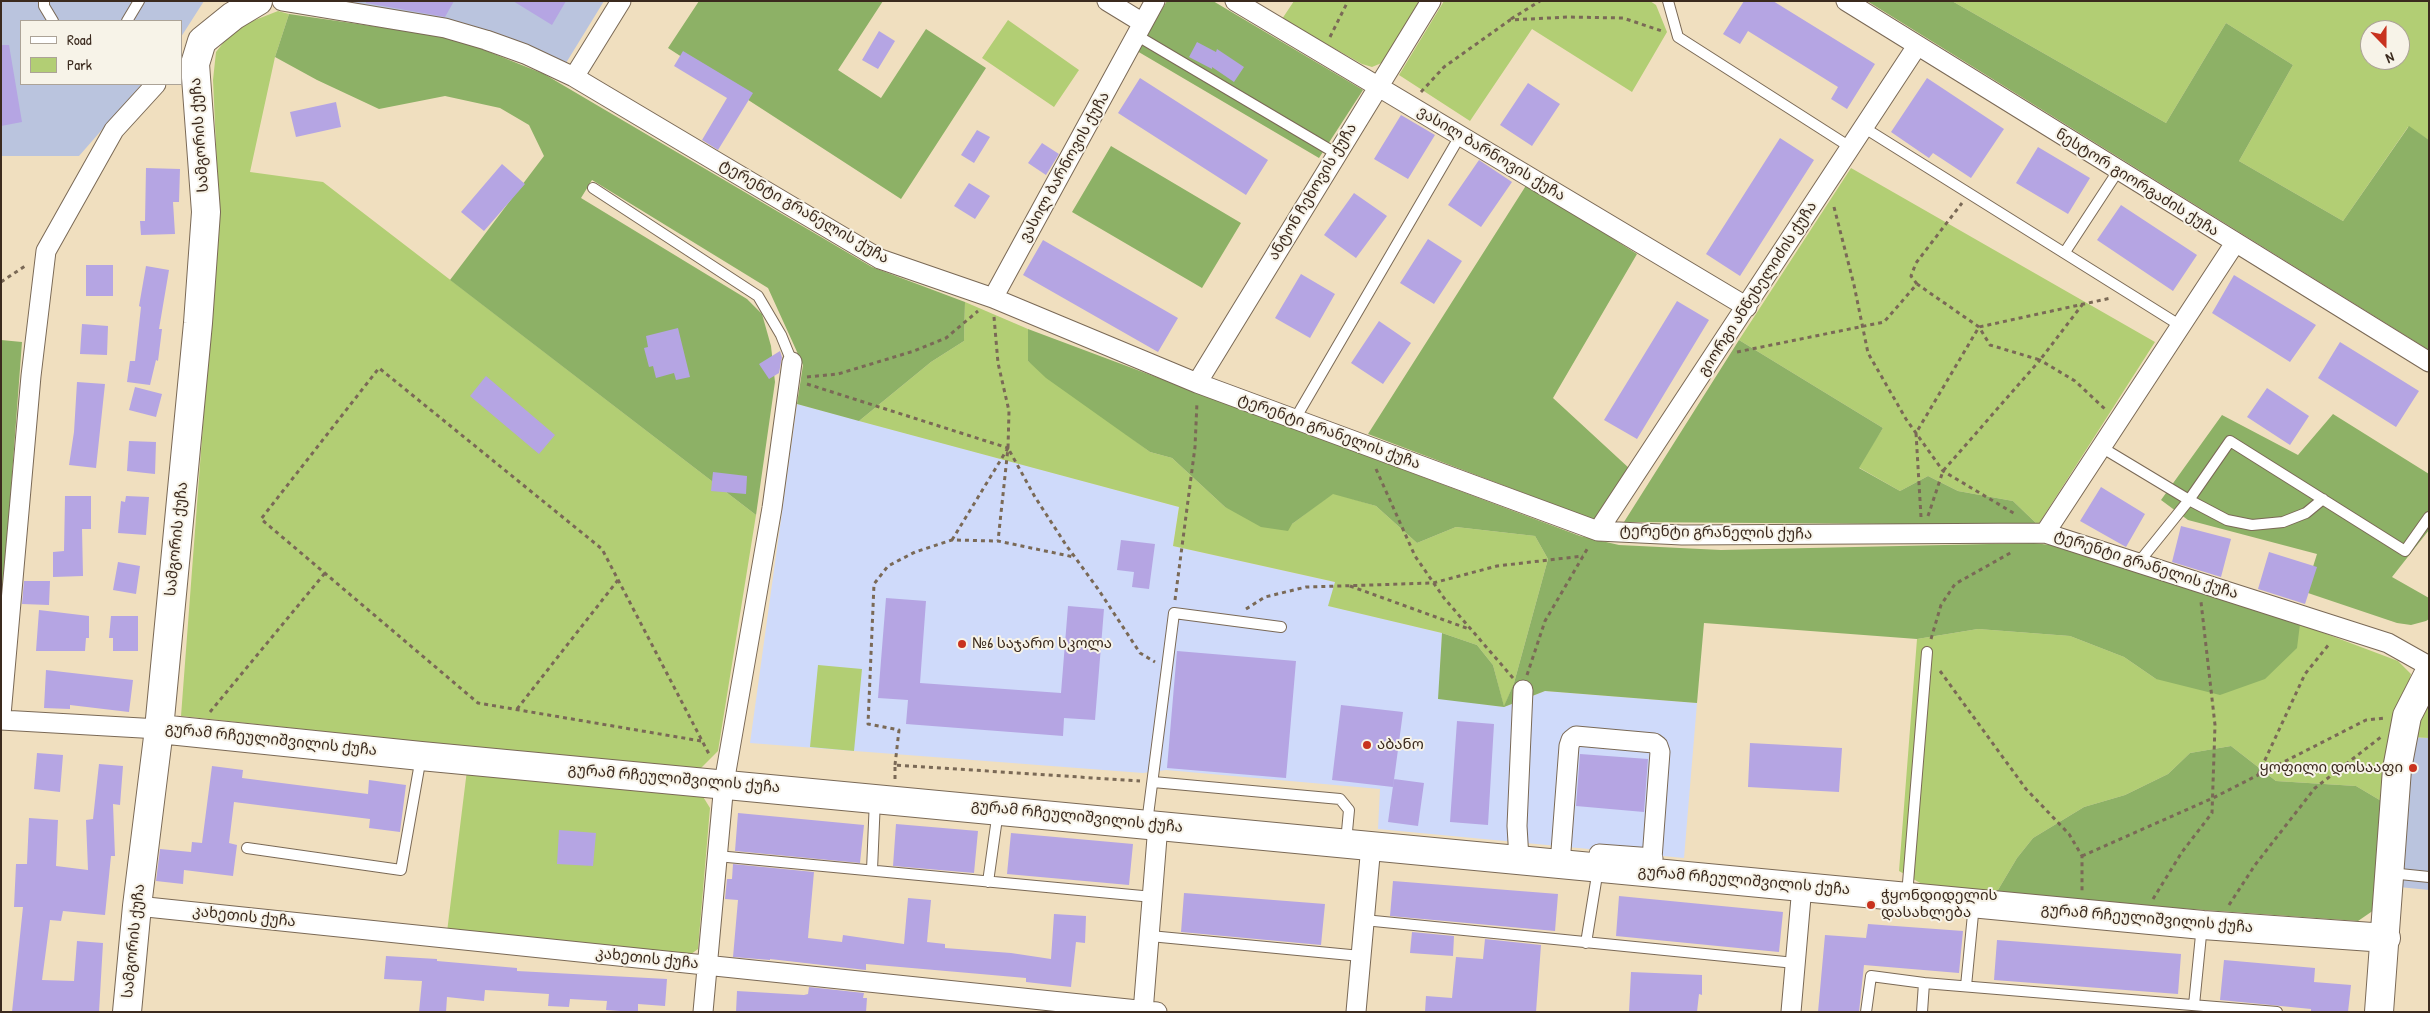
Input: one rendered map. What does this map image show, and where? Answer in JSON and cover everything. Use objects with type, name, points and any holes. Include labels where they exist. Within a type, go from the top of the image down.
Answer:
[{"type":"street","name":"სამგორის ქუჩა","points":[[128,1012],[137,906],[159,729],[198,323],[206,212],[188,66],[202,41],[233,16],[258,1]]},
{"type":"street","name":"ტერენტი გრანელის ქუჩა","points":[[282,1],[445,28],[525,54],[574,77],[880,259],[993,298],[1197,383],[1598,531],[1682,535],[2045,533],[2388,643],[2429,666]]},
{"type":"street","points":[[574,77],[621,1]]},
{"type":"street","points":[[1107,1],[1140,29]]},
{"type":"street","name":"ვასილ ბარნოვის ქუჩა","points":[[993,298],[1155,1]]},
{"type":"street","name":"ვასილ ბარნოვის ქუჩა","points":[[1235,1],[1747,307]]},
{"type":"street","name":"ანტონ ჩეხოვის ქუჩა","points":[[1197,383],[1431,1]]},
{"type":"street","name":"ნესტორ გიორგაძის ქუჩა","points":[[1846,1],[2429,362]]},
{"type":"street","name":"გიორგი ანწეხელიძის ქუჩა","points":[[1598,531],[1917,46]]},
{"type":"street","points":[[1,715],[31,376],[46,251],[114,130],[155,85]]},
{"type":"street","points":[[2045,533],[2235,243]]},
{"type":"street","points":[[703,1012],[724,783],[772,508],[791,370]]},
{"type":"street","points":[[2379,1012],[2398,769],[2407,716],[2429,672]]},
{"type":"street","points":[[1519,859],[1517,826],[1523,690]]},
{"type":"street","name":"გურამ რჩეულიშვილის ქუჩა","points":[[1,720],[194,732],[421,756],[1519,859],[1560,857],[1599,867],[1652,865],[1802,886],[2209,925],[2386,938]]},
{"type":"street","points":[[1576,736],[1654,743],[1658,746],[1660,752],[1652,865],[1560,857],[1569,743],[1576,736]]},
{"type":"street","points":[[1148,1011],[1153,897],[1152,825]]},
{"type":"street","points":[[1356,1012],[1364,920],[1358,844]]},
{"type":"street","points":[[1791,1012],[1802,886]]},
{"type":"street","name":"კახეთის ქუჩა","points":[[137,906],[1148,1011]]},
{"type":"lane","points":[[44,1],[44,6],[52,20]]},
{"type":"lane","points":[[128,20],[139,1]]},
{"type":"lane","points":[[1668,1],[1678,37],[1850,147]]},
{"type":"lane","points":[[1140,29],[1336,154]]},
{"type":"lane","points":[[1863,127],[2181,326]]},
{"type":"lane","points":[[1295,419],[1460,136]]},
{"type":"lane","points":[[2065,252],[2118,171]]},
{"type":"lane","points":[[592,188],[758,296],[781,335],[791,370]]},
{"type":"lane","points":[[2139,562],[2189,500],[2230,441],[2405,551],[2429,517]]},
{"type":"lane","points":[[2101,447],[2189,500],[2227,520],[2252,525],[2284,522],[2306,513],[2323,500]]},
{"type":"lane","points":[[1152,825],[1153,782],[1174,613],[1281,628]]},
{"type":"lane","points":[[1907,896],[1928,652]]},
{"type":"lane","points":[[247,848],[402,870],[421,756]]},
{"type":"lane","points":[[1153,782],[1340,799],[1349,810],[1358,844]]},
{"type":"lane","points":[[872,870],[884,799]]},
{"type":"lane","points":[[988,882],[998,810]]},
{"type":"lane","points":[[718,856],[1153,897]]},
{"type":"lane","points":[[1586,942],[1599,867]]},
{"type":"lane","points":[[2390,873],[2429,877]]},
{"type":"lane","points":[[1966,986],[1974,903]]},
{"type":"lane","points":[[1364,920],[1795,963]]},
{"type":"lane","points":[[2194,1005],[2209,925]]},
{"type":"lane","points":[[1150,936],[1362,956]]},
{"type":"lane","points":[[1866,1012],[1871,976],[1924,983],[2194,1005],[2230,1010],[2277,1012]]},
{"type":"lane","points":[[1922,1012],[1924,983]]},
{"type":"lane","points":[[2144,1001],[2144,1012]]},
{"type":"path","points":[[1322,53],[1348,1]]},
{"type":"path","points":[[1409,105],[1444,66],[1540,1]]},
{"type":"path","points":[[1510,20],[1568,16],[1623,18],[1678,37]]},
{"type":"path","points":[[1827,182],[1854,285],[1868,353],[1916,433],[1944,471],[2045,533],[1955,584],[1941,605],[1928,652],[1948,684],[2015,775],[2070,834],[2082,856],[2082,913]]},
{"type":"path","points":[[1970,193],[1916,263],[1911,276],[1917,284],[1979,327],[1990,346],[2040,360],[2075,380],[2119,421]]},
{"type":"path","points":[[1,282],[46,251]]},
{"type":"path","points":[[1714,356],[1884,322],[1917,284]]},
{"type":"path","points":[[1922,534],[1916,433],[1979,327],[2132,294]]},
{"type":"path","points":[[791,370],[838,374],[922,348],[946,338],[993,298]]},
{"type":"path","points":[[993,298],[998,363],[1009,411],[1008,448],[998,542]]},
{"type":"path","points":[[1922,534],[1944,471],[2040,360],[2083,304]]},
{"type":"path","points":[[701,740],[478,703],[261,519],[379,368],[602,549],[724,783]]},
{"type":"path","points":[[791,370],[1008,448],[1035,497],[1140,653],[1166,669]]},
{"type":"path","points":[[1174,613],[1195,446],[1197,383]]},
{"type":"path","points":[[1366,445],[1415,556],[1433,583],[1470,629],[1523,690]]},
{"type":"path","points":[[952,540],[1008,448]]},
{"type":"path","points":[[1523,690],[1545,621],[1598,531]]},
{"type":"path","points":[[884,799],[896,765],[899,730],[868,724],[874,584],[888,566],[915,552],[952,540],[998,542],[1074,557]]},
{"type":"path","points":[[1227,620],[1265,597],[1306,587],[1433,583],[1497,566],[1583,556]]},
{"type":"path","points":[[194,732],[325,573]]},
{"type":"path","points":[[517,709],[618,580]]},
{"type":"path","points":[[2142,919],[2182,852],[2212,813],[2215,725],[2198,582]]},
{"type":"path","points":[[1348,585],[1470,629]]},
{"type":"path","points":[[2257,775],[2306,674],[2341,628]]},
{"type":"path","points":[[2082,856],[2213,798],[2366,720],[2407,716]]},
{"type":"path","points":[[2209,925],[2315,788],[2407,716]]},
{"type":"path","points":[[896,765],[1153,782]]},
{"type":"shaded area","points":[[1,1],[204,1],[182,35],[182,20],[20,20],[20,85],[141,85],[79,156],[1,156]]},
{"type":"shaded area","points":[[301,1],[604,1],[566,63]]},
{"type":"shaded area","points":[[797,404],[1179,507],[1173,546],[1335,582],[1329,606],[1442,633],[1439,698],[1504,707],[1545,691],[1697,703],[1684,858],[1378,829],[1380,789],[1166,770],[1143,773],[750,743]]},
{"type":"shaded area","points":[[2411,737],[2429,738],[2429,890],[2399,887]]},
{"type":"green space","points":[[699,1],[883,1],[838,70],[881,98],[926,29],[986,68],[901,199],[668,48]]},
{"type":"green space","points":[[1167,1],[1213,1],[1363,90],[1319,158],[1137,51]]},
{"type":"green space","points":[[1294,1],[1421,1],[1384,62],[1372,67],[1362,64],[1282,19]]},
{"type":"green space","points":[[1444,1],[1650,1],[1656,5],[1667,32],[1632,92],[1532,29],[1470,121],[1399,75]]},
{"type":"green space","points":[[1867,1],[1952,1],[2166,123],[2226,23],[2293,65],[2239,161],[2343,221],[2409,126],[2429,140],[2429,350]]},
{"type":"green space","points":[[1952,1],[2429,1],[2429,140],[2408,127],[2343,221],[2239,161],[2293,65],[2226,23],[2166,123]]},
{"type":"green space","points":[[278,11],[289,14],[275,57],[250,172],[323,182],[756,515],[718,751],[697,772],[384,741],[384,738],[181,716],[214,279],[217,168],[213,80],[216,52],[231,33],[250,22]]},
{"type":"green space","points":[[289,14],[441,36],[477,47],[544,74],[872,267],[965,302],[964,341],[931,362],[859,421],[797,404],[803,365],[768,288],[592,180],[581,198],[747,299],[762,314],[771,346],[775,382],[756,515],[450,280],[544,156],[529,125],[500,108],[445,96],[379,109],[317,80],[275,57]]},
{"type":"green space","points":[[1008,20],[1079,70],[1054,107],[982,58]]},
{"type":"green space","points":[[1111,146],[1241,223],[1202,288],[1072,212]]},
{"type":"green space","points":[[1851,168],[2155,342],[2038,525],[2013,501],[1958,491],[1928,476],[1900,491],[1858,467],[1883,428],[1739,340]]},
{"type":"green space","points":[[1527,184],[1637,254],[1553,398],[1630,469],[1595,520],[1368,434]]},
{"type":"green space","points":[[965,302],[1028,329],[1028,361],[1150,452],[1172,458],[1225,507],[1292,524],[1333,493],[1376,506],[1417,543],[1456,527],[1535,536],[1548,559],[1514,683],[1504,707],[1493,665],[1477,645],[1442,633],[1328,606],[1335,582],[1173,546],[1179,507],[859,421],[931,362],[964,341]]},
{"type":"green space","points":[[1028,329],[1580,536],[1619,545],[1721,550],[2034,543],[2058,546],[2300,624],[2297,648],[2265,679],[2220,695],[2156,679],[2124,657],[2070,636],[1978,629],[1917,639],[1704,623],[1697,703],[1545,691],[1504,707],[1438,699],[1442,633],[1477,645],[1493,665],[1504,706],[1514,683],[1548,559],[1535,536],[1456,527],[1417,543],[1376,506],[1333,494],[1292,524],[1288,531],[1261,527],[1225,507],[1172,458],[1150,452],[1046,378],[1028,361]]},
{"type":"green space","points":[[1,340],[22,342],[1,622]]},
{"type":"green space","points":[[1739,340],[1883,428],[1859,468],[1900,491],[1928,476],[1958,491],[2013,501],[2038,525],[1624,522]]},
{"type":"green space","points":[[2333,414],[2429,474],[2429,530],[2392,577],[2429,598],[2429,619],[2426,621],[2411,625],[2397,623],[2305,592],[2317,554],[2188,520],[2161,500],[2222,415],[2298,455]]},
{"type":"green space","points":[[2300,624],[2398,661],[2411,674],[2383,802],[2356,786],[2276,781],[2231,746],[2190,753],[2168,774],[2125,795],[2084,807],[2033,838],[2017,858],[1995,895],[1922,884],[1899,871],[1917,639],[1978,629],[2070,636],[2124,657],[2156,679]]},
{"type":"green space","points":[[818,665],[862,669],[854,751],[810,747]]},
{"type":"green space","points":[[2429,698],[2429,738],[2411,737]]},
{"type":"green space","points":[[2231,746],[2276,781],[2356,786],[2383,802],[2374,910],[2358,921],[1995,895],[2017,858],[2033,838],[2084,807],[2125,795],[2168,774],[2190,753]]},
{"type":"green space","points":[[467,770],[702,795],[710,808],[698,949],[687,957],[447,932]]},
{"type":"building","points":[[366,1],[454,1],[445,17],[366,3]]},
{"type":"building","points":[[513,1],[566,1],[552,25]]},
{"type":"building","points":[[1744,1],[1773,1],[1875,64],[1847,109],[1831,99],[1838,87],[1748,31],[1740,44],[1723,34]]},
{"type":"building","points":[[879,31],[895,41],[878,69],[862,60]]},
{"type":"building","points":[[1197,42],[1216,52],[1217,49],[1244,67],[1234,82],[1212,67],[1212,69],[1189,57]]},
{"type":"building","points":[[1,45],[9,45],[22,122],[1,126]]},
{"type":"building","points":[[683,51],[753,93],[718,150],[702,140],[727,98],[674,66]]},
{"type":"building","points":[[1140,78],[1268,160],[1246,195],[1118,113]]},
{"type":"building","points":[[1927,78],[2004,129],[1971,178],[1933,153],[1929,158],[1891,132]]},
{"type":"building","points":[[1528,83],[1560,104],[1532,146],[1500,125]]},
{"type":"building","points":[[336,102],[341,127],[296,137],[290,112]]},
{"type":"building","points":[[1401,115],[1435,135],[1408,179],[1374,159]]},
{"type":"building","points":[[977,130],[990,137],[974,163],[961,155]]},
{"type":"building","points":[[1780,138],[1814,160],[1740,276],[1706,254]]},
{"type":"building","points":[[1042,143],[1059,154],[1046,175],[1028,163]]},
{"type":"building","points":[[2038,147],[2090,178],[2068,214],[2016,183]]},
{"type":"building","points":[[1479,160],[1512,182],[1481,227],[1448,205]]},
{"type":"building","points":[[502,164],[525,184],[484,231],[461,212]]},
{"type":"building","points":[[146,168],[180,169],[179,202],[173,202],[175,234],[141,235],[140,221],[145,221]]},
{"type":"building","points":[[969,183],[990,196],[975,219],[954,206]]},
{"type":"building","points":[[1354,193],[1387,216],[1356,258],[1324,235]]},
{"type":"building","points":[[2121,205],[2197,255],[2173,291],[2097,240]]},
{"type":"building","points":[[1428,239],[1462,261],[1434,304],[1400,283]]},
{"type":"building","points":[[1043,240],[1178,318],[1158,352],[1023,275]]},
{"type":"building","points":[[86,265],[113,265],[113,296],[86,296]]},
{"type":"building","points":[[146,266],[169,270],[159,329],[162,329],[158,361],[156,360],[150,385],[127,382],[130,361],[135,361],[141,307],[139,306]]},
{"type":"building","points":[[1301,274],[1335,294],[1310,338],[1275,318]]},
{"type":"building","points":[[2234,275],[2316,325],[2290,362],[2212,313]]},
{"type":"building","points":[[1677,301],[1709,320],[1637,439],[1604,420]]},
{"type":"building","points":[[1379,321],[1411,343],[1383,384],[1351,363]]},
{"type":"building","points":[[82,324],[108,326],[107,355],[80,354]]},
{"type":"building","points":[[678,328],[690,377],[676,380],[674,373],[656,378],[653,366],[649,367],[644,348],[648,347],[646,336]]},
{"type":"building","points":[[2340,342],[2419,391],[2396,427],[2318,378]]},
{"type":"building","points":[[780,351],[782,357],[779,373],[769,379],[759,364]]},
{"type":"building","points":[[486,376],[555,435],[539,454],[470,396]]},
{"type":"building","points":[[77,382],[105,384],[96,468],[69,465],[74,432]]},
{"type":"building","points":[[135,387],[162,394],[156,417],[129,410]]},
{"type":"building","points":[[2267,388],[2309,416],[2290,445],[2247,417]]},
{"type":"building","points":[[129,441],[156,442],[155,474],[127,471]]},
{"type":"building","points":[[713,472],[747,476],[746,494],[711,491]]},
{"type":"building","points":[[2101,487],[2145,514],[2126,547],[2080,521]]},
{"type":"building","points":[[65,496],[91,496],[91,529],[82,529],[83,576],[53,577],[53,552],[64,551]]},
{"type":"building","points":[[126,496],[149,497],[146,535],[118,533],[121,501],[125,502]]},
{"type":"building","points":[[2181,526],[2231,539],[2221,577],[2172,562]]},
{"type":"building","points":[[1121,540],[1155,544],[1149,589],[1132,587],[1134,572],[1117,570]]},
{"type":"building","points":[[2269,552],[2317,567],[2305,604],[2258,589]]},
{"type":"building","points":[[118,562],[140,566],[136,594],[113,590]]},
{"type":"building","points":[[24,581],[50,581],[49,605],[22,604]]},
{"type":"building","points":[[886,598],[926,601],[920,683],[1061,693],[1068,606],[1104,609],[1095,720],[1064,718],[1063,736],[906,724],[908,700],[878,698]]},
{"type":"building","points":[[39,610],[89,616],[89,638],[86,638],[85,651],[36,651]]},
{"type":"building","points":[[111,616],[138,616],[138,651],[113,651],[113,638],[109,638]]},
{"type":"building","points":[[1177,651],[1296,661],[1286,778],[1167,768]]},
{"type":"building","points":[[46,670],[133,680],[129,712],[70,705],[70,709],[44,708]]},
{"type":"building","name":"აბანო","points":[[1341,705],[1403,712],[1393,787],[1332,780]]},
{"type":"building","points":[[1457,721],[1494,724],[1488,825],[1450,822]]},
{"type":"building","points":[[1750,743],[1842,748],[1839,792],[1748,787]]},
{"type":"building","points":[[37,753],[63,755],[60,792],[34,789]]},
{"type":"building","points":[[1580,754],[1648,759],[1644,812],[1576,806]]},
{"type":"building","points":[[99,764],[123,766],[120,805],[113,804],[115,856],[111,856],[105,915],[63,911],[61,921],[50,920],[42,980],[74,981],[77,941],[103,943],[99,1012],[12,1012],[23,907],[14,907],[16,864],[27,864],[29,818],[58,820],[56,866],[88,870],[86,820],[93,819]]},
{"type":"building","points":[[212,766],[243,770],[242,778],[368,794],[369,780],[406,785],[400,832],[369,828],[370,819],[234,802],[229,843],[237,845],[233,876],[184,870],[183,884],[156,881],[160,849],[191,852],[192,842],[202,843]]},
{"type":"building","points":[[1394,779],[1424,783],[1418,826],[1388,822]]},
{"type":"building","points":[[738,813],[864,825],[860,863],[735,851]]},
{"type":"building","points":[[896,824],[978,831],[974,873],[893,866]]},
{"type":"building","points":[[559,830],[596,833],[593,866],[557,864]]},
{"type":"building","points":[[1011,833],[1133,844],[1129,885],[1007,874]]},
{"type":"building","points":[[733,864],[814,872],[808,938],[842,942],[843,935],[904,944],[908,898],[931,900],[927,942],[945,944],[945,948],[1011,953],[1051,959],[1054,914],[1086,916],[1085,943],[1076,942],[1071,987],[1026,982],[1026,978],[866,964],[866,970],[770,959],[733,957],[738,900],[725,899],[727,879],[732,879]]},
{"type":"building","points":[[1393,881],[1558,894],[1555,931],[1390,916]]},
{"type":"building","points":[[1184,893],[1325,904],[1321,945],[1181,932]]},
{"type":"building","points":[[1619,896],[1783,912],[1779,952],[1616,936]]},
{"type":"building","points":[[1868,924],[1963,931],[1959,973],[1864,965],[1859,1012],[1818,1012],[1825,935],[1866,938]]},
{"type":"building","points":[[1412,932],[1454,936],[1453,956],[1410,953]]},
{"type":"building","points":[[1485,939],[1541,945],[1536,1012],[1425,1012],[1426,996],[1452,998],[1456,957],[1483,959]]},
{"type":"building","points":[[1997,940],[2181,954],[2178,994],[1994,980]]},
{"type":"building","points":[[386,956],[437,959],[437,961],[517,968],[517,971],[667,979],[665,1006],[638,1004],[638,1012],[633,1012],[606,1010],[607,1001],[570,999],[569,1007],[548,1006],[549,994],[485,990],[484,1001],[447,997],[446,1012],[419,1012],[422,981],[384,979]]},
{"type":"building","points":[[2224,960],[2315,968],[2314,982],[2351,985],[2348,1012],[2311,1012],[2311,1009],[2220,1000]]},
{"type":"building","points":[[1631,972],[1702,975],[1702,995],[1699,994],[1697,1012],[1629,1012]]},
{"type":"building","points":[[809,987],[864,993],[863,998],[867,998],[866,1012],[736,1012],[737,991],[804,995],[808,994]]},
{"type":"place","name":"№6 საჯარო სკოლა","points":[[962,644]]},
{"type":"place","name":"აბანო","points":[[1367,745]]},
{"type":"place","name":"ყოფილი დოსააფი","points":[[2413,768]]},
{"type":"place","name":"ჭყონდიდელის დასახლება","points":[[1871,905]]}]
